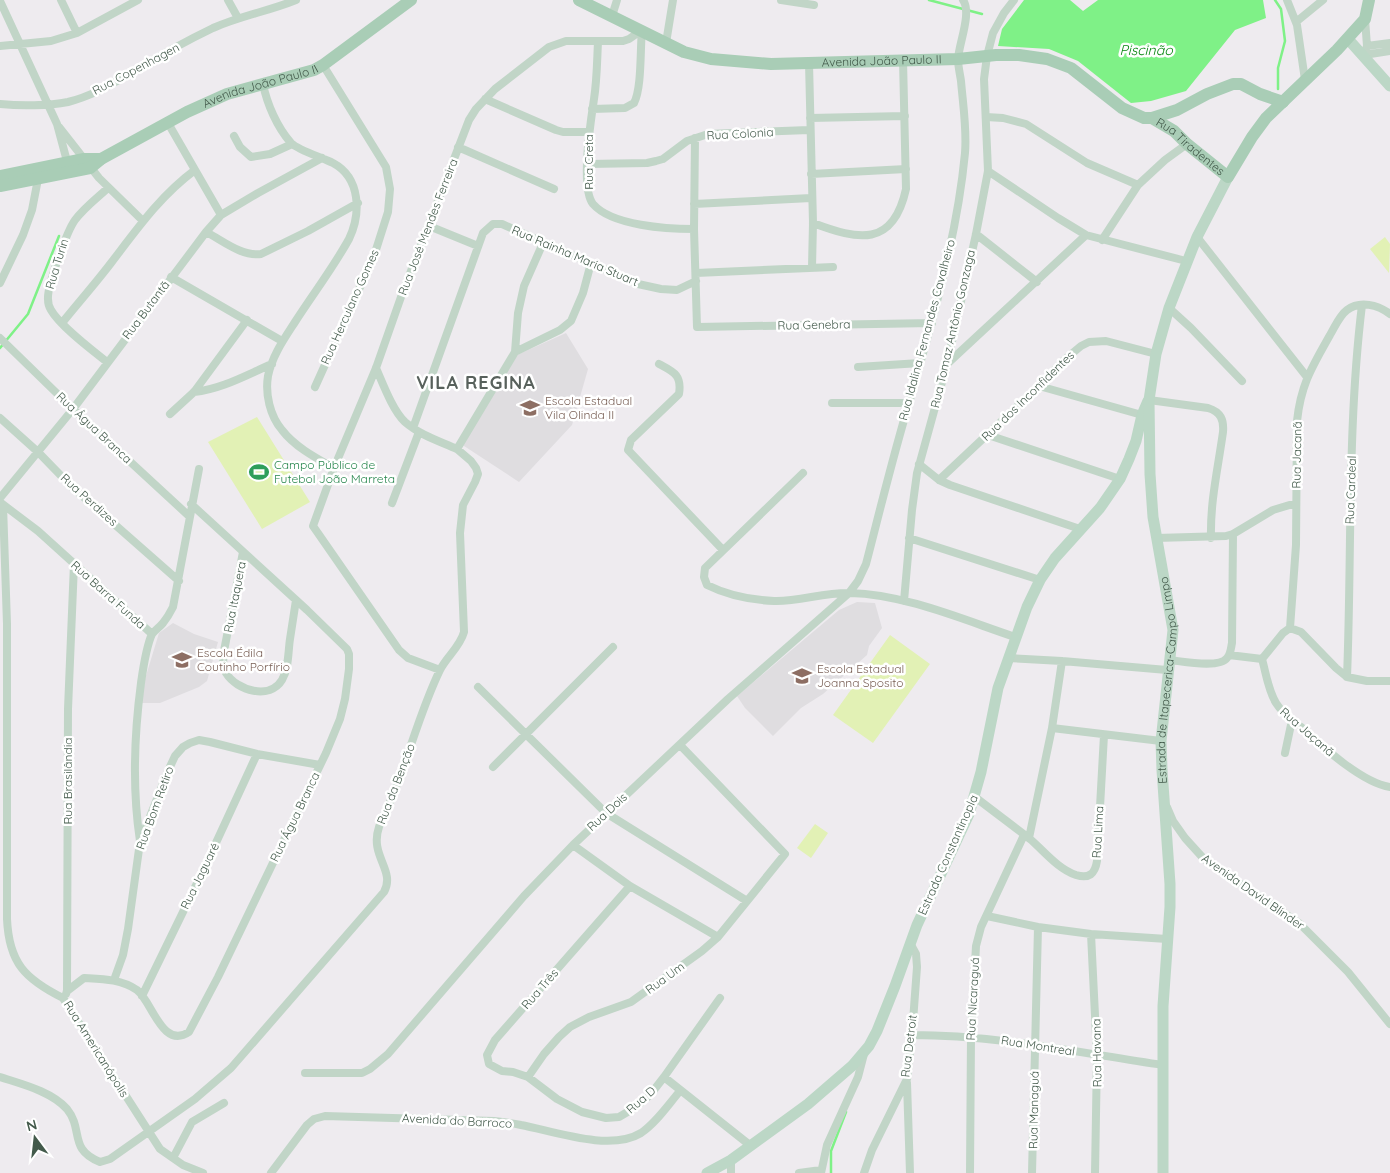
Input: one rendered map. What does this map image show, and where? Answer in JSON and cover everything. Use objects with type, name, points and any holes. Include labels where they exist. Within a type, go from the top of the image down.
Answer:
[{"type":"main road","name":"Avenida João Paulo II","points":[[0,186],[37,174],[101,159],[226,94],[305,73],[323,65],[411,0]]},
{"type":"main road","name":"Avenida João Paulo II","points":[[580,0],[684,52],[711,59],[771,64],[962,59],[1006,54],[1032,56],[1071,68],[1122,108],[1137,116],[1152,118]]},
{"type":"main road","points":[[1366,19],[1369,0]]},
{"type":"main road","name":"Estrada de Itapecerica-Campo Limpo","points":[[1163,1173],[1163,989],[1170,884],[1161,741],[1173,630],[1156,538],[1150,474],[1149,400],[1156,354],[1169,308],[1186,261],[1228,176],[1248,144],[1266,118],[1348,39],[1366,19]]},
{"type":"main road","points":[[1348,39],[1365,51],[1390,86]]},
{"type":"main road","points":[[1152,118],[1177,110],[1207,94],[1233,84],[1241,84],[1260,94],[1283,102]]},
{"type":"main road","points":[[1260,94],[1266,118]]},
{"type":"main road","points":[[1170,128],[1177,110]]},
{"type":"main road","name":"Rua Tiradentes","points":[[1152,118],[1170,128],[1228,176]]},
{"type":"main road","name":"Avenida João Paulo II","points":[[0,176],[37,174]]},
{"type":"main road","name":"Estrada Constantinopla","points":[[707,1173],[751,1146],[832,1084],[856,1062],[869,1046],[892,994],[910,943],[975,797],[998,688],[1027,607],[1040,580],[1054,558],[1100,508],[1120,479],[1136,440],[1142,416],[1149,400]]},
{"type":"street","points":[[61,0],[77,33]]},
{"type":"street","points":[[0,46],[51,41],[77,33],[126,3],[138,0]]},
{"type":"street","points":[[228,0],[238,18]]},
{"type":"street","name":"Rua Copenhagen","points":[[0,104],[14,106],[66,102],[92,93],[113,84],[212,29],[238,18],[296,0]]},
{"type":"street","points":[[612,16],[617,0]]},
{"type":"street","points":[[666,43],[673,0]]},
{"type":"street","points":[[781,0],[814,4]]},
{"type":"street","name":"Rua Tomaz Antônio Gonzaga","points":[[904,601],[913,502],[920,464],[947,364],[988,171],[984,56],[993,33],[1014,0]]},
{"type":"street","points":[[1287,0],[1296,22],[1305,80]]},
{"type":"street","points":[[1296,22],[1323,0]]},
{"type":"street","points":[[0,1],[46,104],[57,124],[108,188],[142,220]]},
{"type":"street","name":"Rua Idalina Fernandes Cavalheiro","points":[[849,593],[858,581],[866,564],[946,265],[964,163],[965,122],[962,59],[966,1]]},
{"type":"street","points":[[1365,51],[1366,19]]},
{"type":"street","points":[[592,109],[625,108],[634,104],[637,96],[642,30]]},
{"type":"street","name":"Rua José Mendes Ferreira","points":[[440,670],[408,658],[399,650],[313,526],[328,490],[334,468],[376,368],[401,297],[469,120],[495,89],[549,47],[566,41],[598,42],[629,39],[642,30]]},
{"type":"street","name":"Rua Creta","points":[[598,42],[595,88],[589,132],[588,164],[588,194],[593,204],[620,219],[647,227],[694,229]]},
{"type":"street","points":[[1365,51],[1390,43]]},
{"type":"street","points":[[1365,51],[1390,51]]},
{"type":"street","points":[[813,223],[852,235],[868,236],[879,232],[895,218],[902,204],[906,188],[903,60]]},
{"type":"street","points":[[808,63],[813,223],[812,267]]},
{"type":"street","name":"Rua Herculano Gomes","points":[[315,387],[374,256],[388,212],[390,189],[386,167],[323,65]]},
{"type":"street","points":[[263,84],[265,96],[271,110],[292,144],[334,164],[344,173],[353,188],[358,204],[355,224],[350,239],[282,341],[272,364],[267,387],[270,406],[281,430],[311,454],[334,468]]},
{"type":"street","points":[[485,99],[556,130],[563,132],[589,132]]},
{"type":"street","points":[[810,118],[904,116]]},
{"type":"street","points":[[986,117],[1003,118],[1026,124],[1087,163],[1138,185]]},
{"type":"street","points":[[168,123],[221,215]]},
{"type":"street","points":[[57,124],[69,167]]},
{"type":"street","name":"Rua Colonia","points":[[588,164],[647,163],[656,161],[695,138],[719,133],[809,130]]},
{"type":"street","points":[[234,136],[240,147],[251,157],[270,154],[292,144]]},
{"type":"street","points":[[695,138],[694,229],[696,281]]},
{"type":"street","points":[[1102,240],[1138,185],[1165,160],[1187,144]]},
{"type":"street","points":[[458,147],[554,189]]},
{"type":"street","name":"Rua Butantã","points":[[1,501],[73,409],[171,277],[221,215],[322,158]]},
{"type":"street","points":[[811,174],[906,169]]},
{"type":"street","points":[[62,323],[97,281],[142,220],[167,193],[195,170]]},
{"type":"street","points":[[988,171],[1086,235],[1186,261]]},
{"type":"street","points":[[0,283],[23,235],[32,210],[37,174]]},
{"type":"street","name":"Rua Turin","points":[[107,362],[51,311],[48,297],[64,241],[75,220],[108,188]]},
{"type":"street","points":[[694,204],[811,198]]},
{"type":"street","points":[[206,232],[244,252],[255,255],[261,254],[358,204]]},
{"type":"street","name":"Rua Rainha Maria Stuart","points":[[392,502],[478,246],[485,230],[489,226],[497,223],[502,224],[638,284],[677,290],[696,281]]},
{"type":"street","points":[[429,226],[478,246]]},
{"type":"street","points":[[976,234],[1037,282]]},
{"type":"street","points":[[947,364],[1086,235]]},
{"type":"street","points":[[1197,237],[1307,377]]},
{"type":"street","points":[[376,368],[396,410],[404,422],[416,430],[457,449],[515,352],[518,313],[524,286],[543,243]]},
{"type":"street","points":[[515,352],[560,330],[571,321],[583,294],[591,263]]},
{"type":"street","points":[[696,273],[833,267]]},
{"type":"street","points":[[171,277],[282,341]]},
{"type":"street","name":"Rua Genebra","points":[[696,281],[697,327],[932,323]]},
{"type":"street","points":[[1362,304],[1381,307],[1390,314]]},
{"type":"street","name":"Rua Jacanã","points":[[1290,628],[1296,546],[1297,421],[1299,404],[1307,377],[1344,312],[1349,308],[1362,304]]},
{"type":"street","name":"Rua Cardeal","points":[[1347,676],[1353,417],[1362,304]]},
{"type":"street","points":[[1169,308],[1242,381]]},
{"type":"street","points":[[170,414],[194,392],[247,320]]},
{"type":"street","name":"Rua Água Branca","points":[[0,338],[73,409],[189,516]]},
{"type":"street","name":"Rua dos Inconfidentes","points":[[940,480],[1063,361],[1081,346],[1089,342],[1106,341],[1156,354]]},
{"type":"street","points":[[858,367],[920,363]]},
{"type":"street","points":[[194,392],[211,390],[272,364]]},
{"type":"street","points":[[659,364],[674,371],[677,375],[680,385],[679,394],[631,440],[628,450],[723,550]]},
{"type":"street","points":[[1039,386],[1142,416]]},
{"type":"street","points":[[1149,400],[1208,408],[1217,411],[1221,418],[1224,432],[1214,491],[1211,538]]},
{"type":"street","points":[[832,403],[908,403]]},
{"type":"street","name":"Rua Perdizes","points":[[0,418],[38,452],[71,486],[179,581]]},
{"type":"street","points":[[988,435],[1120,479]]},
{"type":"street","name":"Rua da Benção","points":[[0,1077],[32,1088],[60,1103],[73,1118],[84,1153],[100,1162],[110,1159],[124,1151],[195,1099],[231,1068],[384,892],[387,886],[387,876],[378,855],[376,837],[440,670],[459,646],[464,632],[460,533],[463,505],[476,482],[478,474],[471,461],[457,449]]},
{"type":"street","points":[[920,464],[940,480],[967,492],[1080,529]]},
{"type":"street","name":"Rua Barra Funda","points":[[1,501],[38,531],[152,634],[162,624],[173,607],[199,469]]},
{"type":"street","points":[[803,473],[705,568],[704,577],[707,585],[737,595],[774,601],[849,593],[904,601],[1015,637]]},
{"type":"street","name":"Rua Americanópolis","points":[[1,501],[4,918],[14,957],[24,971],[44,988],[65,994],[148,1132]]},
{"type":"street","points":[[1156,538],[1211,538],[1233,534],[1273,510],[1296,503]]},
{"type":"street","name":"Rua Água Branca","points":[[65,994],[84,978],[114,980],[133,988],[142,996],[160,1025],[168,1033],[179,1036],[189,1032],[298,812],[336,728],[343,706],[349,669],[347,649],[192,504]]},
{"type":"street","points":[[1008,658],[1168,665],[1211,664],[1224,661],[1229,655],[1232,643],[1233,534]]},
{"type":"street","points":[[909,538],[1040,580]]},
{"type":"street","name":"Rua Itaquera","points":[[243,552],[224,651],[224,667],[232,680],[245,688],[262,691],[269,690],[281,681],[288,664],[296,600]]},
{"type":"street","name":"Rua Brasilândia","points":[[65,994],[68,709],[74,564]]},
{"type":"street","name":"Rua Dois","points":[[305,1073],[362,1073],[388,1054],[524,896],[573,845],[728,700],[849,593]]},
{"type":"street","points":[[1229,655],[1262,659],[1283,633],[1290,628],[1301,632],[1336,668],[1347,676],[1367,681],[1390,681]]},
{"type":"street","points":[[140,842],[135,805],[134,743],[145,658],[152,634]]},
{"type":"street","points":[[493,766],[613,646]]},
{"type":"street","name":"Rua Jaçanã","points":[[1262,659],[1277,705],[1323,747],[1365,778],[1390,787]]},
{"type":"street","name":"Rua Nicaraguá","points":[[970,1173],[971,1036],[976,946],[981,927],[1026,836],[1052,728],[1062,661]]},
{"type":"street","points":[[478,687],[606,813],[747,902]]},
{"type":"street","points":[[1285,752],[1292,720]]},
{"type":"street","points":[[1052,728],[1161,741]]},
{"type":"street","name":"Rua Lima","points":[[975,797],[1026,836],[1067,871],[1081,876],[1088,876],[1094,872],[1097,861],[1104,735]]},
{"type":"street","name":"Rua Bom Retiro","points":[[114,980],[123,955],[128,929],[140,842],[168,771],[175,756],[183,747],[190,742],[200,740],[257,754],[320,765]]},
{"type":"street","name":"Rua Um","points":[[528,1077],[544,1054],[570,1027],[589,1017],[631,1002],[702,951],[718,937],[785,854],[680,745]]},
{"type":"street","name":"Rua Jaguaré","points":[[142,996],[257,754]]},
{"type":"street","name":"Avenida David Blinder","points":[[1164,800],[1173,821],[1204,859],[1299,923],[1348,972],[1390,1024]]},
{"type":"street","points":[[573,845],[630,886],[718,937]]},
{"type":"street","name":"Rua Três","points":[[528,1077],[502,1070],[489,1064],[487,1055],[490,1048],[630,886]]},
{"type":"street","points":[[987,916],[1038,927],[1091,934],[1167,939]]},
{"type":"street","name":"Rua Managuá","points":[[1032,1173],[1038,927]]},
{"type":"street","name":"Rua Havana","points":[[1091,934],[1098,1056],[1095,1173]]},
{"type":"street","name":"Rua Detroit","points":[[864,1173],[872,1150],[906,1079],[912,1035],[917,958],[915,950],[910,943]]},
{"type":"street","name":"Rua D","points":[[528,1077],[565,1104],[582,1112],[606,1118],[619,1117],[632,1110],[650,1094],[720,998]]},
{"type":"street","name":"Rua Montreal","points":[[912,1035],[971,1036],[1163,1065]]},
{"type":"street","points":[[799,1173],[821,1172],[828,1145],[850,1096],[864,1054],[869,1046]]},
{"type":"street","points":[[664,1077],[751,1146]]},
{"type":"street","points":[[906,1079],[910,1173]]},
{"type":"street","name":"Avenida do Barroco","points":[[271,1173],[307,1125],[314,1119],[325,1116],[494,1121],[520,1124],[579,1137],[614,1140],[632,1137],[645,1130],[680,1091]]},
{"type":"street","points":[[173,1158],[192,1122],[224,1104]]},
{"type":"street","points":[[148,1132],[158,1146],[173,1158],[183,1165],[203,1173]]},
{"type":"street","points":[[731,1160],[731,1173]]},
{"type":"shaded area","points":[[1385,237],[1390,244],[1389,273],[1370,249]]},
{"type":"shaded area","name":"Escola Estadual Vila Olinda II","points":[[566,333],[588,369],[572,425],[519,482],[461,444],[517,355]]},
{"type":"shaded area","name":"Campo Público de Futebol João Marreta","points":[[257,417],[310,502],[262,529],[208,442]]},
{"type":"shaded area","name":"Escola Estadual Joanna Sposito","points":[[857,602],[875,603],[882,628],[869,646],[867,655],[823,694],[801,708],[773,736],[745,708],[737,696],[839,610]]},
{"type":"shaded area","name":"Escola Édila Coutinho Porfírio","points":[[173,623],[194,634],[218,642],[207,681],[199,687],[160,703],[142,703],[145,679],[159,633]]},
{"type":"shaded area","points":[[890,635],[930,664],[873,743],[833,715]]},
{"type":"shaded area","points":[[815,824],[828,833],[811,858],[797,848]]},
{"type":"water","name":"Piscinão","points":[[1024,0],[1070,0],[1083,11],[1098,0],[1263,0],[1266,18],[1235,30],[1186,91],[1151,101],[1131,103],[1078,61],[1049,49],[998,46],[1002,29]]},
{"type":"waterway","points":[[929,0],[982,14]]},
{"type":"waterway","points":[[1275,0],[1281,9],[1285,41],[1278,68],[1278,89]]},
{"type":"waterway","points":[[0,348],[28,314],[59,236]]},
{"type":"waterway","points":[[831,1173],[831,1151],[846,1112]]},
{"type":"place","name":"Escola Estadual Vila Olinda II","points":[[530,408]]},
{"type":"place","name":"Campo Público de Futebol João Marreta","points":[[259,472]]},
{"type":"place","name":"Escola Édila Coutinho Porfírio","points":[[182,660]]},
{"type":"place","name":"Escola Estadual Joanna Sposito","points":[[802,676]]},
{"type":"district","name":"VILA REGINA","points":[[476,383]]}]
